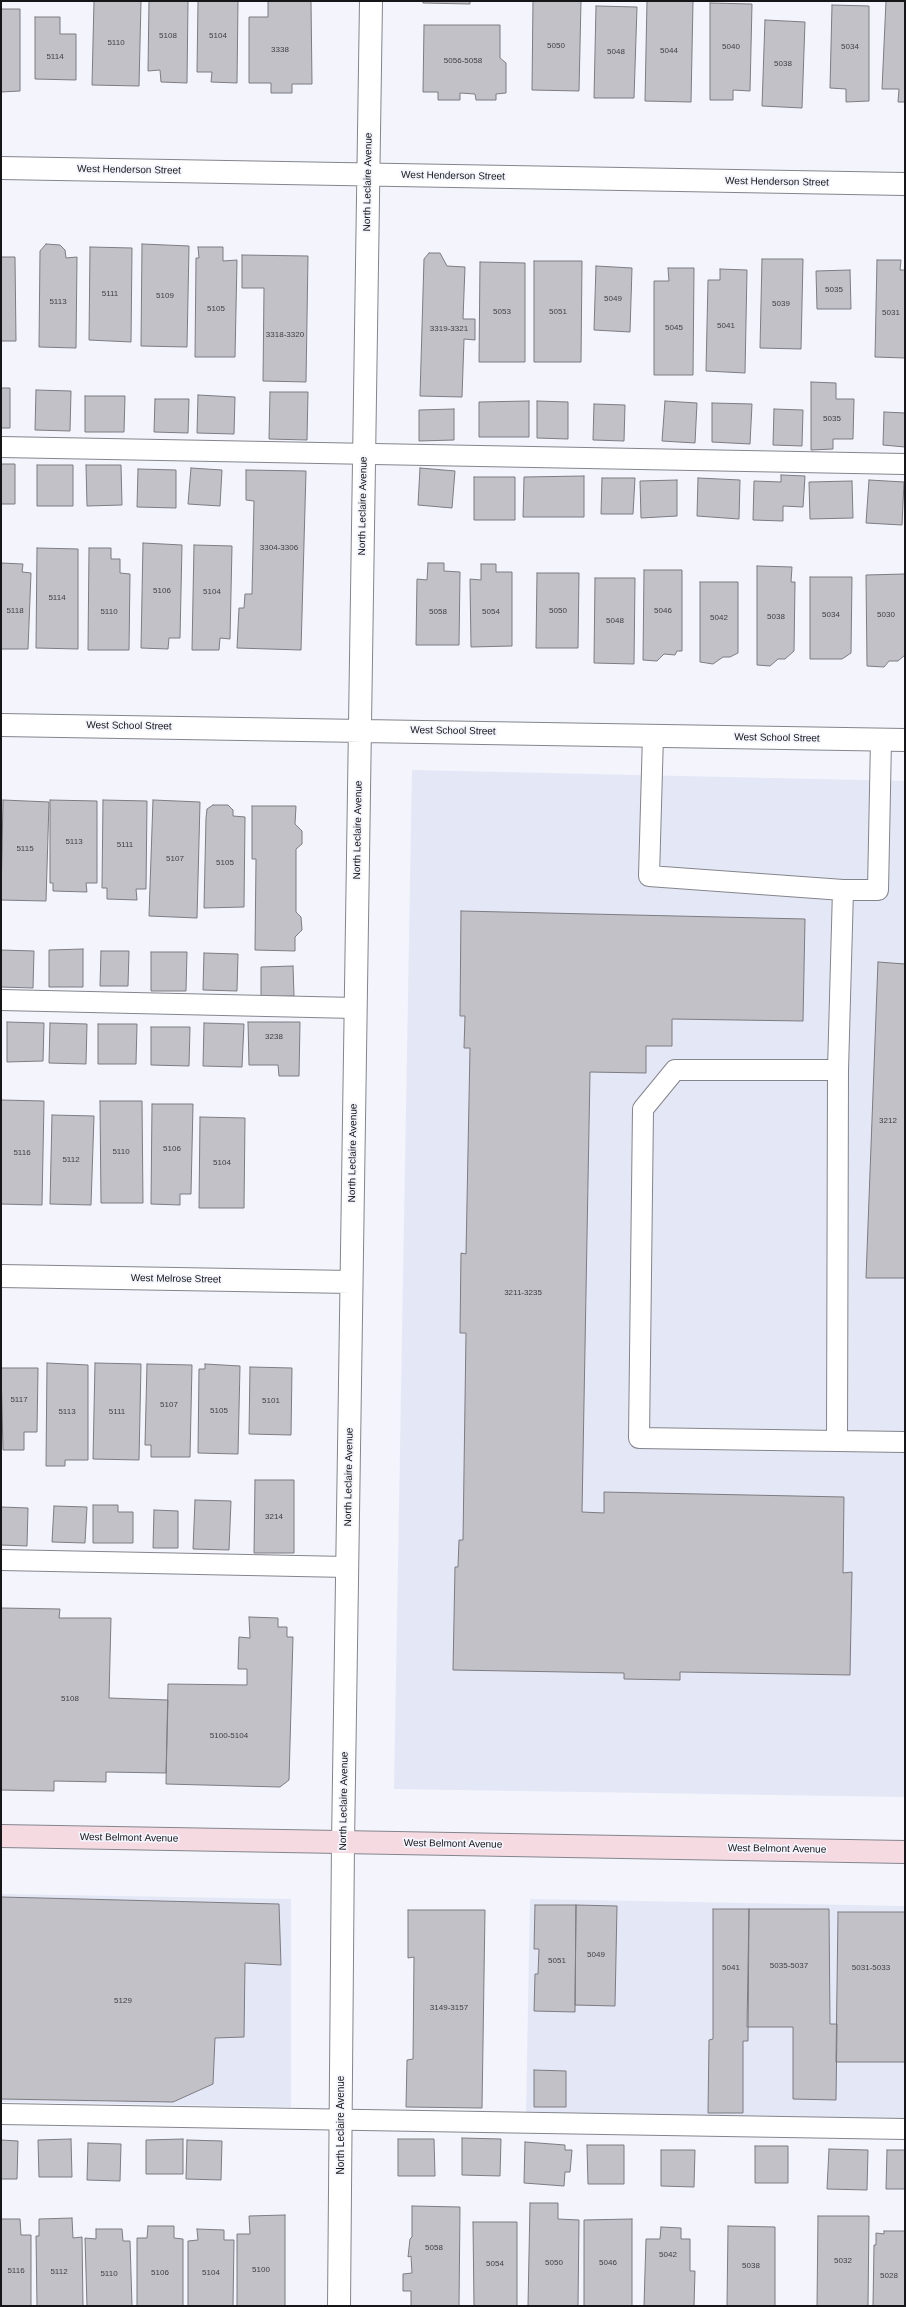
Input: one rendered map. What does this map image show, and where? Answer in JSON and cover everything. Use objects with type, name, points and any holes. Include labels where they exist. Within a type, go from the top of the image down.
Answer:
[{"type":"main road","name":"West Belmont Avenue","points":[[1,1836],[905,1852]]},
{"type":"street","name":"North Leclaire Avenue","points":[[339,2306],[343,1842],[371,1]]},
{"type":"street","name":"West Henderson Street","points":[[1,168],[905,184]]},
{"type":"street","name":"West School Street","points":[[1,725],[360,729],[905,740]]},
{"type":"street","name":"West Melrose Street","points":[[1,1276],[351,1282]]},
{"type":"lane","points":[[1,446],[905,464]]},
{"type":"lane","points":[[653,735],[649,876],[843,890],[878,890],[881,740]]},
{"type":"lane","points":[[837,1441],[838,1070],[843,890]]},
{"type":"lane","points":[[1,1000],[355,1008]]},
{"type":"lane","points":[[838,1070],[675,1070],[643,1109],[638,1438],[905,1442]]},
{"type":"lane","points":[[1,1560],[347,1567]]},
{"type":"lane","points":[[1,2114],[905,2129]]},
{"type":"shaded area","points":[[412,770],[905,781],[905,1797],[394,1789]]},
{"type":"shaded area","points":[[1,1894],[291,1899],[291,2107],[1,2102]]},
{"type":"shaded area","points":[[530,1899],[905,1906],[905,2120],[526,2114]]},
{"type":"building","points":[[94,1],[141,1],[139,86],[92,85]]},
{"type":"building","points":[[149,1],[188,1],[187,83],[161,82],[160,70],[148,71]]},
{"type":"building","points":[[198,1],[238,1],[237,83],[211,82],[212,72],[197,72]]},
{"type":"building","points":[[268,1],[311,1],[312,84],[292,84],[292,93],[271,93],[271,83],[249,83],[249,17],[268,17]]},
{"type":"building","points":[[423,1],[470,1],[470,4],[423,3]]},
{"type":"building","points":[[533,1],[581,1],[579,91],[532,90]]},
{"type":"building","points":[[647,1],[693,1],[691,102],[645,101]]},
{"type":"building","points":[[886,1],[905,1],[905,102],[898,102],[899,89],[882,89]]},
{"type":"building","points":[[710,3],[752,4],[750,91],[733,90],[733,100],[710,100]]},
{"type":"building","points":[[832,5],[869,6],[869,101],[846,102],[846,89],[830,88]]},
{"type":"building","points":[[596,6],[637,7],[634,98],[594,98]]},
{"type":"building","points":[[1,9],[20,9],[20,91],[1,92]]},
{"type":"building","points":[[35,17],[60,17],[60,34],[76,34],[76,80],[35,79]]},
{"type":"building","points":[[765,20],[805,22],[802,108],[762,106]]},
{"type":"building","points":[[424,25],[500,25],[500,58],[506,63],[506,93],[496,94],[496,100],[476,100],[475,94],[460,93],[460,100],[438,100],[438,92],[423,92]]},
{"type":"building","points":[[46,244],[60,245],[65,250],[66,258],[77,257],[76,348],[39,347],[40,251]]},
{"type":"building","points":[[142,244],[189,246],[187,347],[141,346]]},
{"type":"building","points":[[90,247],[132,248],[131,342],[89,340]]},
{"type":"building","points":[[198,247],[223,247],[223,261],[237,260],[235,357],[195,357],[196,258],[199,258]]},
{"type":"building","points":[[429,253],[440,253],[447,266],[465,267],[463,319],[475,319],[475,340],[464,339],[462,397],[420,396],[424,259]]},
{"type":"building","points":[[242,255],[308,256],[306,382],[263,381],[264,288],[242,288]]},
{"type":"building","points":[[1,257],[15,257],[16,341],[1,341]]},
{"type":"building","points":[[762,259],[803,259],[801,349],[760,348]]},
{"type":"building","points":[[877,260],[901,260],[900,270],[905,270],[905,358],[875,357]]},
{"type":"building","points":[[534,261],[582,261],[581,362],[534,362]]},
{"type":"building","points":[[480,262],[525,263],[525,362],[479,362]]},
{"type":"building","points":[[596,266],[632,268],[630,332],[594,330]]},
{"type":"building","points":[[668,268],[694,268],[693,375],[654,375],[654,281],[669,281]]},
{"type":"building","points":[[720,269],[747,270],[745,373],[706,371],[708,280],[720,280]]},
{"type":"building","points":[[850,270],[851,309],[817,309],[816,271]]},
{"type":"building","points":[[811,382],[836,383],[836,399],[854,399],[853,439],[833,439],[833,449],[811,450]]},
{"type":"building","points":[[1,388],[10,388],[10,428],[1,428]]},
{"type":"building","points":[[36,390],[71,391],[70,431],[35,430]]},
{"type":"building","points":[[270,392],[308,392],[307,440],[269,439]]},
{"type":"building","points":[[198,395],[235,397],[234,434],[197,433]]},
{"type":"building","points":[[85,396],[125,396],[124,432],[85,432]]},
{"type":"building","points":[[155,399],[189,399],[188,433],[154,432]]},
{"type":"building","points":[[529,401],[529,437],[479,437],[479,402]]},
{"type":"building","points":[[537,401],[568,402],[568,439],[537,438]]},
{"type":"building","points":[[665,401],[697,403],[695,443],[662,441]]},
{"type":"building","points":[[712,403],[752,404],[750,444],[712,442]]},
{"type":"building","points":[[594,404],[625,405],[624,441],[593,440]]},
{"type":"building","points":[[454,409],[454,440],[419,441],[419,410]]},
{"type":"building","points":[[774,409],[803,410],[802,446],[773,445]]},
{"type":"building","points":[[884,412],[905,413],[905,447],[883,445]]},
{"type":"building","points":[[1,464],[15,464],[15,504],[1,504]]},
{"type":"building","points":[[37,465],[73,465],[73,506],[37,506]]},
{"type":"building","points":[[86,465],[121,465],[122,505],[87,506]]},
{"type":"building","points":[[191,468],[222,470],[220,506],[188,504]]},
{"type":"building","points":[[420,468],[455,471],[452,508],[418,505]]},
{"type":"building","points":[[138,469],[176,470],[176,508],[137,507]]},
{"type":"building","points":[[246,470],[306,471],[301,650],[237,648],[239,608],[244,608],[245,594],[252,594],[254,501],[246,500]]},
{"type":"building","points":[[781,475],[805,476],[803,507],[783,506],[783,521],[753,520],[754,481],[781,482]]},
{"type":"building","points":[[584,476],[584,517],[523,517],[524,477]]},
{"type":"building","points":[[474,477],[515,477],[515,520],[474,520]]},
{"type":"building","points":[[602,478],[635,478],[633,514],[601,514]]},
{"type":"building","points":[[698,478],[740,480],[739,519],[697,516]]},
{"type":"building","points":[[677,480],[677,516],[641,518],[640,481]]},
{"type":"building","points":[[869,480],[904,482],[902,525],[866,523]]},
{"type":"building","points":[[852,481],[853,518],[810,519],[809,482]]},
{"type":"building","points":[[143,543],[182,545],[180,638],[169,638],[168,649],[141,648]]},
{"type":"building","points":[[194,545],[232,546],[230,639],[220,638],[219,650],[192,650]]},
{"type":"building","points":[[37,548],[78,549],[78,649],[36,648]]},
{"type":"building","points":[[89,548],[111,548],[111,559],[120,559],[120,573],[130,574],[129,650],[88,650]]},
{"type":"building","points":[[1,563],[23,564],[22,572],[31,573],[28,649],[1,649]]},
{"type":"building","points":[[428,563],[444,563],[444,571],[460,572],[459,645],[416,645],[417,579],[427,580]]},
{"type":"building","points":[[481,564],[496,564],[496,572],[512,572],[512,646],[471,647],[470,579],[481,580]]},
{"type":"building","points":[[757,566],[792,567],[791,582],[795,582],[794,651],[785,659],[778,659],[770,666],[757,665]]},
{"type":"building","points":[[644,570],[682,570],[682,651],[677,651],[675,655],[664,654],[657,661],[643,660]]},
{"type":"building","points":[[537,573],[579,573],[578,648],[536,648]]},
{"type":"building","points":[[905,574],[905,655],[898,661],[889,661],[884,667],[867,666],[866,575]]},
{"type":"building","points":[[810,577],[852,577],[851,653],[842,659],[810,659]]},
{"type":"building","points":[[595,578],[635,578],[634,664],[594,663]]},
{"type":"building","points":[[700,582],[738,582],[738,653],[730,657],[723,657],[713,664],[700,662]]},
{"type":"building","points":[[3,800],[49,802],[46,901],[1,900]]},
{"type":"building","points":[[50,800],[97,801],[97,883],[86,883],[87,892],[53,891],[53,883],[50,883]]},
{"type":"building","points":[[103,800],[147,801],[146,889],[136,889],[137,900],[107,899],[107,888],[102,888]]},
{"type":"building","points":[[153,800],[200,802],[197,918],[149,916]]},
{"type":"building","points":[[213,805],[228,805],[233,810],[233,816],[245,817],[244,907],[204,908],[206,818],[207,809]]},
{"type":"building","points":[[252,806],[296,806],[295,824],[302,831],[302,844],[296,849],[296,912],[301,917],[302,930],[295,937],[295,951],[255,950],[256,859],[252,859]]},
{"type":"building","points":[[461,911],[805,919],[803,1021],[672,1019],[672,1046],[646,1046],[646,1073],[590,1072],[582,1512],[604,1513],[604,1492],[844,1497],[843,1573],[852,1572],[850,1675],[680,1672],[680,1680],[624,1679],[624,1673],[453,1670],[455,1567],[458,1567],[459,1540],[463,1540],[466,1333],[460,1333],[461,1253],[466,1254],[470,1048],[464,1048],[465,1016],[460,1016]]},
{"type":"building","points":[[83,949],[83,987],[49,987],[49,950]]},
{"type":"building","points":[[1,950],[34,951],[33,988],[1,987]]},
{"type":"building","points":[[101,951],[129,951],[128,986],[100,986]]},
{"type":"building","points":[[151,952],[187,952],[186,991],[151,991]]},
{"type":"building","points":[[204,953],[238,954],[237,991],[203,990]]},
{"type":"building","points":[[878,962],[905,964],[905,1278],[866,1278]]},
{"type":"building","points":[[293,966],[294,996],[261,997],[261,967]]},
{"type":"building","points":[[7,1022],[44,1023],[43,1061],[7,1062]]},
{"type":"building","points":[[248,1022],[300,1022],[299,1076],[279,1076],[278,1065],[249,1065]]},
{"type":"building","points":[[50,1023],[87,1024],[86,1064],[49,1063]]},
{"type":"building","points":[[204,1023],[244,1024],[242,1067],[203,1066]]},
{"type":"building","points":[[98,1024],[137,1024],[136,1064],[98,1064]]},
{"type":"building","points":[[151,1027],[190,1027],[189,1066],[151,1065]]},
{"type":"building","points":[[1,1100],[44,1101],[42,1205],[1,1204]]},
{"type":"building","points":[[100,1101],[142,1101],[143,1203],[101,1203]]},
{"type":"building","points":[[152,1104],[193,1104],[191,1194],[180,1194],[180,1205],[151,1204]]},
{"type":"building","points":[[52,1115],[94,1116],[91,1205],[50,1204]]},
{"type":"building","points":[[200,1117],[245,1118],[244,1208],[199,1208]]},
{"type":"building","points":[[47,1363],[88,1365],[88,1460],[65,1460],[65,1466],[46,1466]]},
{"type":"building","points":[[95,1363],[141,1364],[139,1460],[93,1459]]},
{"type":"building","points":[[147,1364],[192,1365],[190,1457],[151,1457],[151,1445],[145,1445]]},
{"type":"building","points":[[205,1364],[240,1366],[238,1454],[198,1453],[199,1369],[205,1369]]},
{"type":"building","points":[[250,1367],[292,1368],[291,1435],[249,1434]]},
{"type":"building","points":[[1,1368],[38,1368],[37,1432],[24,1432],[24,1450],[3,1450]]},
{"type":"building","points":[[255,1480],[294,1480],[294,1553],[254,1553]]},
{"type":"building","points":[[195,1500],[231,1501],[229,1550],[193,1549]]},
{"type":"building","points":[[93,1505],[118,1505],[118,1512],[133,1512],[133,1543],[93,1543]]},
{"type":"building","points":[[54,1506],[87,1507],[85,1543],[52,1542]]},
{"type":"building","points":[[1,1507],[28,1508],[27,1546],[1,1545]]},
{"type":"building","points":[[154,1510],[178,1511],[178,1548],[153,1548]]},
{"type":"building","points":[[1,1608],[60,1609],[59,1618],[111,1618],[109,1698],[168,1700],[166,1773],[106,1772],[106,1782],[54,1781],[54,1791],[1,1790]]},
{"type":"building","points":[[249,1617],[278,1618],[278,1627],[287,1627],[287,1637],[293,1637],[289,1780],[280,1787],[166,1784],[168,1684],[247,1685],[247,1669],[238,1669],[239,1637],[250,1638]]},
{"type":"building","points":[[1,1897],[279,1904],[281,1965],[245,1963],[244,2037],[215,2038],[213,2084],[173,2102],[1,2099]]},
{"type":"building","points":[[535,1905],[576,1905],[575,2012],[534,2011],[535,1974],[538,1974],[539,1949],[534,1949]]},
{"type":"building","points":[[576,1905],[617,1906],[615,2006],[575,2005]]},
{"type":"building","points":[[713,1909],[749,1909],[748,2041],[743,2041],[743,2113],[708,2113],[709,2040],[713,2039]]},
{"type":"building","points":[[749,1909],[829,1909],[830,2024],[837,2024],[836,2100],[793,2099],[793,2027],[747,2027]]},
{"type":"building","points":[[408,1910],[485,1910],[482,2108],[406,2107],[407,2060],[413,2059],[414,1957],[408,1958]]},
{"type":"building","points":[[838,1912],[905,1912],[905,2062],[836,2062]]},
{"type":"building","points":[[534,2070],[566,2071],[566,2107],[534,2107]]},
{"type":"building","points":[[462,2138],[501,2139],[500,2176],[462,2175]]},
{"type":"building","points":[[71,2139],[72,2177],[39,2177],[38,2140]]},
{"type":"building","points":[[183,2139],[183,2174],[146,2174],[146,2140]]},
{"type":"building","points":[[398,2139],[434,2139],[435,2176],[398,2176]]},
{"type":"building","points":[[1,2140],[18,2141],[17,2179],[1,2179]]},
{"type":"building","points":[[187,2140],[222,2141],[221,2180],[186,2179]]},
{"type":"building","points":[[525,2142],[565,2145],[565,2150],[572,2150],[570,2172],[565,2172],[564,2186],[524,2183]]},
{"type":"building","points":[[88,2143],[121,2144],[120,2181],[87,2180]]},
{"type":"building","points":[[587,2145],[624,2145],[624,2184],[588,2184]]},
{"type":"building","points":[[755,2146],[788,2146],[788,2183],[755,2183]]},
{"type":"building","points":[[829,2149],[868,2150],[867,2190],[827,2189]]},
{"type":"building","points":[[661,2150],[695,2150],[694,2187],[661,2186]]},
{"type":"building","points":[[887,2150],[905,2150],[905,2189],[886,2189]]},
{"type":"building","points":[[530,2203],[558,2203],[558,2219],[579,2220],[578,2306],[528,2306]]},
{"type":"building","points":[[412,2206],[460,2207],[459,2306],[411,2306],[411,2291],[403,2291],[403,2274],[412,2273],[411,2256],[408,2257],[410,2239],[412,2237]]},
{"type":"building","points":[[285,2215],[285,2306],[237,2306],[237,2234],[250,2234],[249,2216]]},
{"type":"building","points":[[818,2216],[869,2216],[868,2306],[817,2306]]},
{"type":"building","points":[[72,2218],[73,2238],[82,2237],[83,2306],[37,2306],[36,2236],[39,2236],[39,2219]]},
{"type":"building","points":[[1,2219],[20,2219],[21,2235],[31,2235],[31,2306],[1,2306]]},
{"type":"building","points":[[632,2219],[632,2306],[584,2306],[584,2220]]},
{"type":"building","points":[[473,2222],[517,2222],[517,2306],[474,2306]]},
{"type":"building","points":[[148,2226],[174,2226],[174,2238],[183,2239],[183,2306],[137,2306],[137,2238],[147,2238]]},
{"type":"building","points":[[728,2226],[775,2227],[775,2306],[727,2306]]},
{"type":"building","points":[[661,2227],[681,2228],[681,2239],[690,2239],[690,2271],[695,2271],[694,2306],[644,2306],[646,2239],[660,2239]]},
{"type":"building","points":[[96,2229],[122,2229],[123,2241],[130,2241],[132,2306],[87,2306],[85,2238],[96,2239]]},
{"type":"building","points":[[197,2229],[224,2230],[224,2240],[234,2240],[233,2306],[188,2306],[188,2241],[198,2240]]},
{"type":"building","points":[[884,2231],[905,2231],[905,2306],[873,2306],[874,2245],[876,2245],[876,2233],[884,2234]]}]
